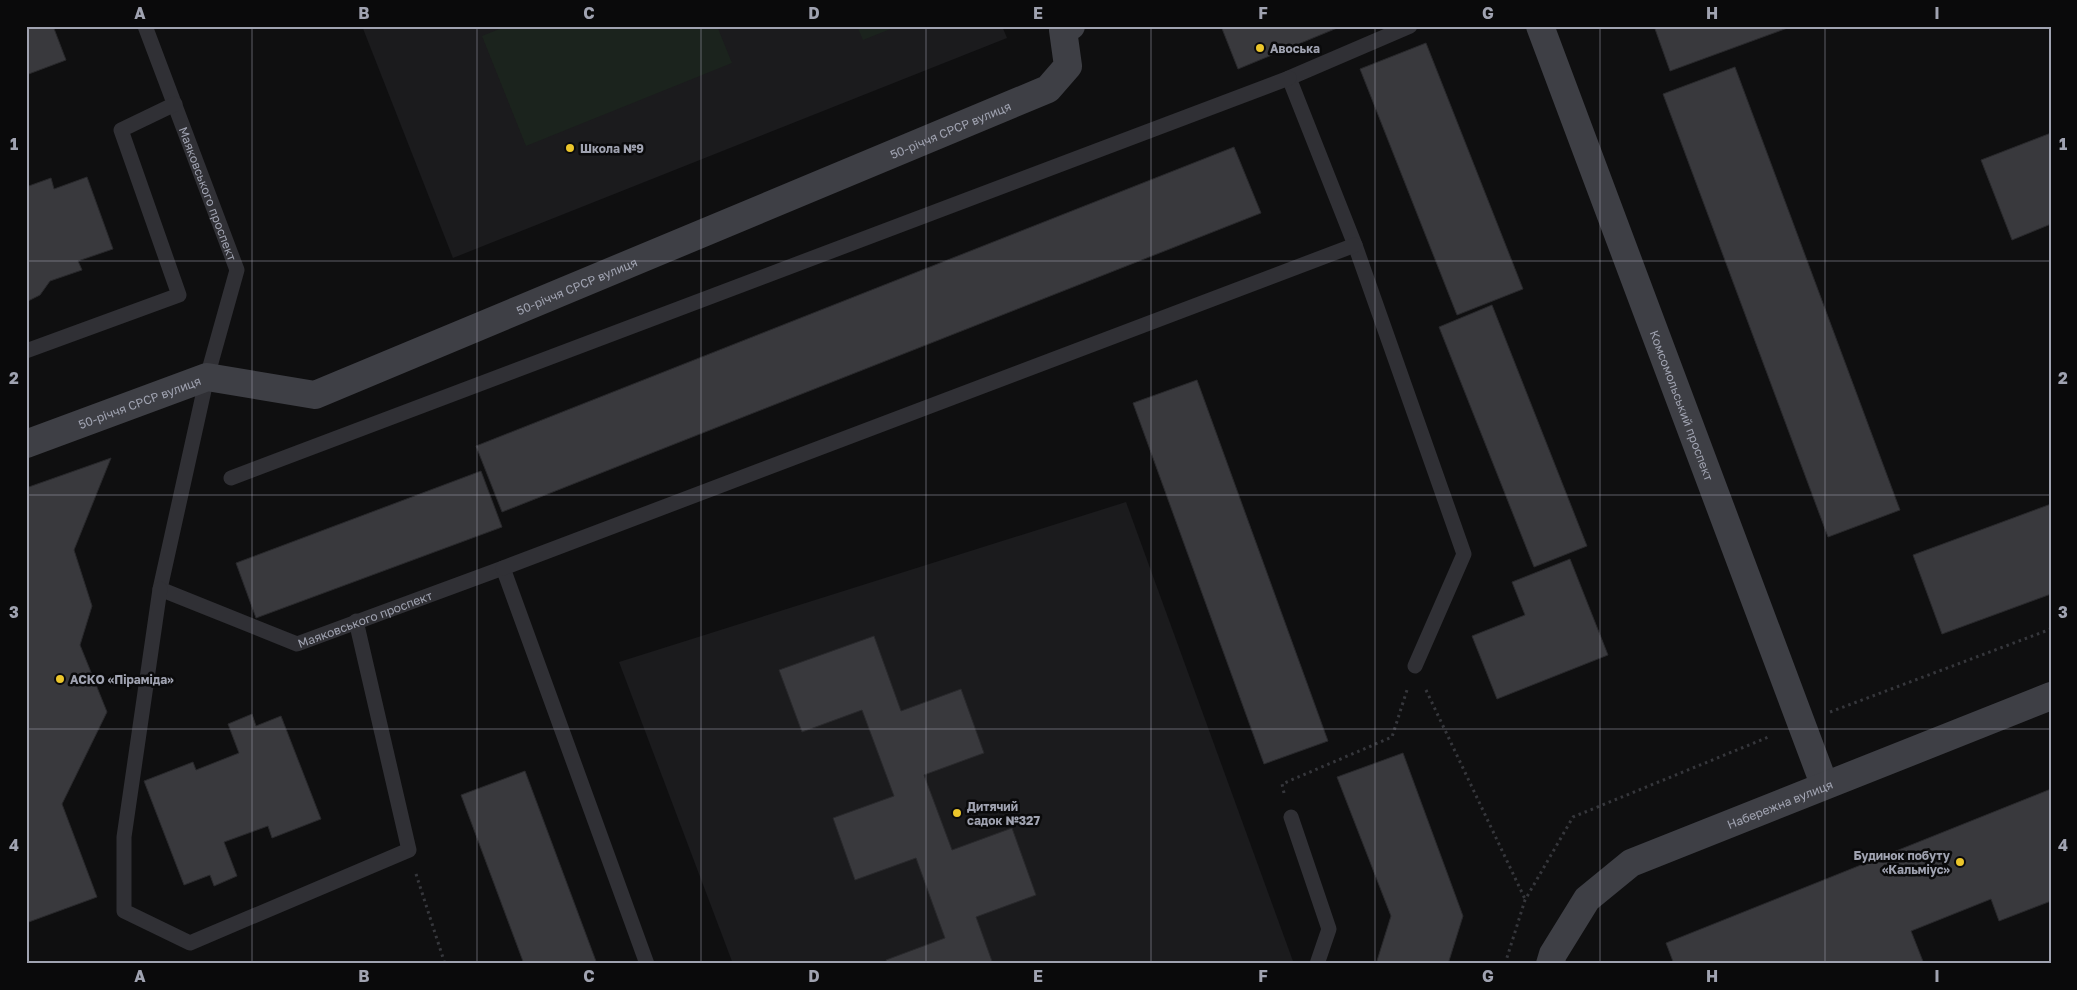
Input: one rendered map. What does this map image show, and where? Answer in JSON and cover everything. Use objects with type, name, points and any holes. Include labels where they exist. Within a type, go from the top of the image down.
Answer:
[{"type":"street","name":"Комсомольський проспект","points":[[1540,26],[1824,784]]},
{"type":"street","name":"50-річчя СРСР вулиця","points":[[26,444],[206,377],[315,395],[1048,89],[1068,66],[1065,27]]},
{"type":"street","name":"Набережна вулиця","points":[[1550,964],[1553,954],[1587,899],[1631,863],[1824,784],[2051,696]]},
{"type":"lane","name":"Маяковського проспект","points":[[145,26],[237,270],[206,377],[160,589],[297,644],[503,568],[1355,245]]},
{"type":"lane","points":[[231,478],[1289,78],[1410,26]]},
{"type":"lane","points":[[1289,78],[1355,245],[1464,554],[1415,666]]},
{"type":"lane","points":[[26,351],[179,295],[121,130],[174,104]]},
{"type":"lane","points":[[503,568],[647,964]]},
{"type":"lane","points":[[160,589],[124,837],[124,911],[190,943],[409,850],[356,621]]},
{"type":"lane","points":[[1291,817],[1329,929],[1318,964]]},
{"type":"path","points":[[1505,964],[1525,900],[1573,817],[1802,723],[2051,629]]},
{"type":"path","points":[[1415,666],[1525,900]]},
{"type":"path","points":[[1291,817],[1282,784],[1392,738],[1415,666]]},
{"type":"path","points":[[409,850],[445,964]]},
{"type":"shaded area","name":"Школа №9","points":[[362,26],[1002,26],[1007,38],[453,258]]},
{"type":"shaded area","points":[[507,26],[717,26],[732,63],[526,146],[482,36]]},
{"type":"shaded area","points":[[857,26],[898,26],[863,40]]},
{"type":"shaded area","name":"Дитячий садок №327","points":[[1126,502],[1294,964],[733,964],[619,662]]},
{"type":"building","points":[[26,26],[53,26],[66,60],[26,75]]},
{"type":"building","name":"Авоська","points":[[1221,26],[1342,26],[1238,69]]},
{"type":"building","points":[[1654,26],[1793,26],[1670,71]]},
{"type":"building","points":[[1426,43],[1523,289],[1457,315],[1360,69]]},
{"type":"building","points":[[1735,67],[1900,510],[1828,537],[1663,94]]},
{"type":"building","points":[[2051,133],[2051,224],[2012,240],[1981,160]]},
{"type":"building","points":[[1234,147],[1261,213],[502,512],[476,446]]},
{"type":"building","points":[[87,177],[113,249],[78,261],[82,270],[50,281],[40,295],[26,302],[26,187],[51,178],[54,189]]},
{"type":"building","points":[[1492,305],[1587,546],[1534,567],[1439,327]]},
{"type":"building","points":[[1197,380],[1328,741],[1264,764],[1133,403]]},
{"type":"building","name":"АСКО «Піраміда»","points":[[111,458],[74,550],[92,606],[80,645],[107,712],[62,804],[97,897],[26,923],[26,488]]},
{"type":"building","points":[[481,471],[502,527],[256,618],[236,563]]},
{"type":"building","points":[[2051,504],[2051,594],[1942,634],[1913,555]]},
{"type":"building","points":[[1570,559],[1608,655],[1497,699],[1472,636],[1525,615],[1512,582]]},
{"type":"building","points":[[874,636],[901,711],[961,689],[984,753],[924,775],[952,850],[1012,828],[1036,895],[976,917],[993,964],[887,964],[886,960],[945,938],[916,858],[855,880],[833,818],[894,796],[862,710],[802,732],[779,670]]},
{"type":"building","points":[[252,714],[256,726],[281,716],[321,819],[272,838],[268,826],[224,842],[237,876],[214,886],[210,875],[184,885],[144,781],[193,762],[196,770],[239,753],[228,724]]},
{"type":"building","points":[[1403,753],[1463,916],[1448,964],[1376,964],[1391,916],[1337,777]]},
{"type":"building","points":[[525,771],[597,964],[524,964],[461,795]]},
{"type":"building","name":"Будинок побуту «Кальміус»","points":[[2051,789],[2051,901],[1999,921],[1991,899],[1911,931],[1924,964],[1674,964],[1666,943]]},
{"type":"place","name":"Авоська","points":[[1260,48]]},
{"type":"place","name":"Школа №9","points":[[570,148]]},
{"type":"place","name":"АСКО «Піраміда»","points":[[60,679]]},
{"type":"place","name":"Дитячий садок №327","points":[[957,813]]},
{"type":"place","name":"Будинок побуту «Кальміус»","points":[[1960,862]]}]
